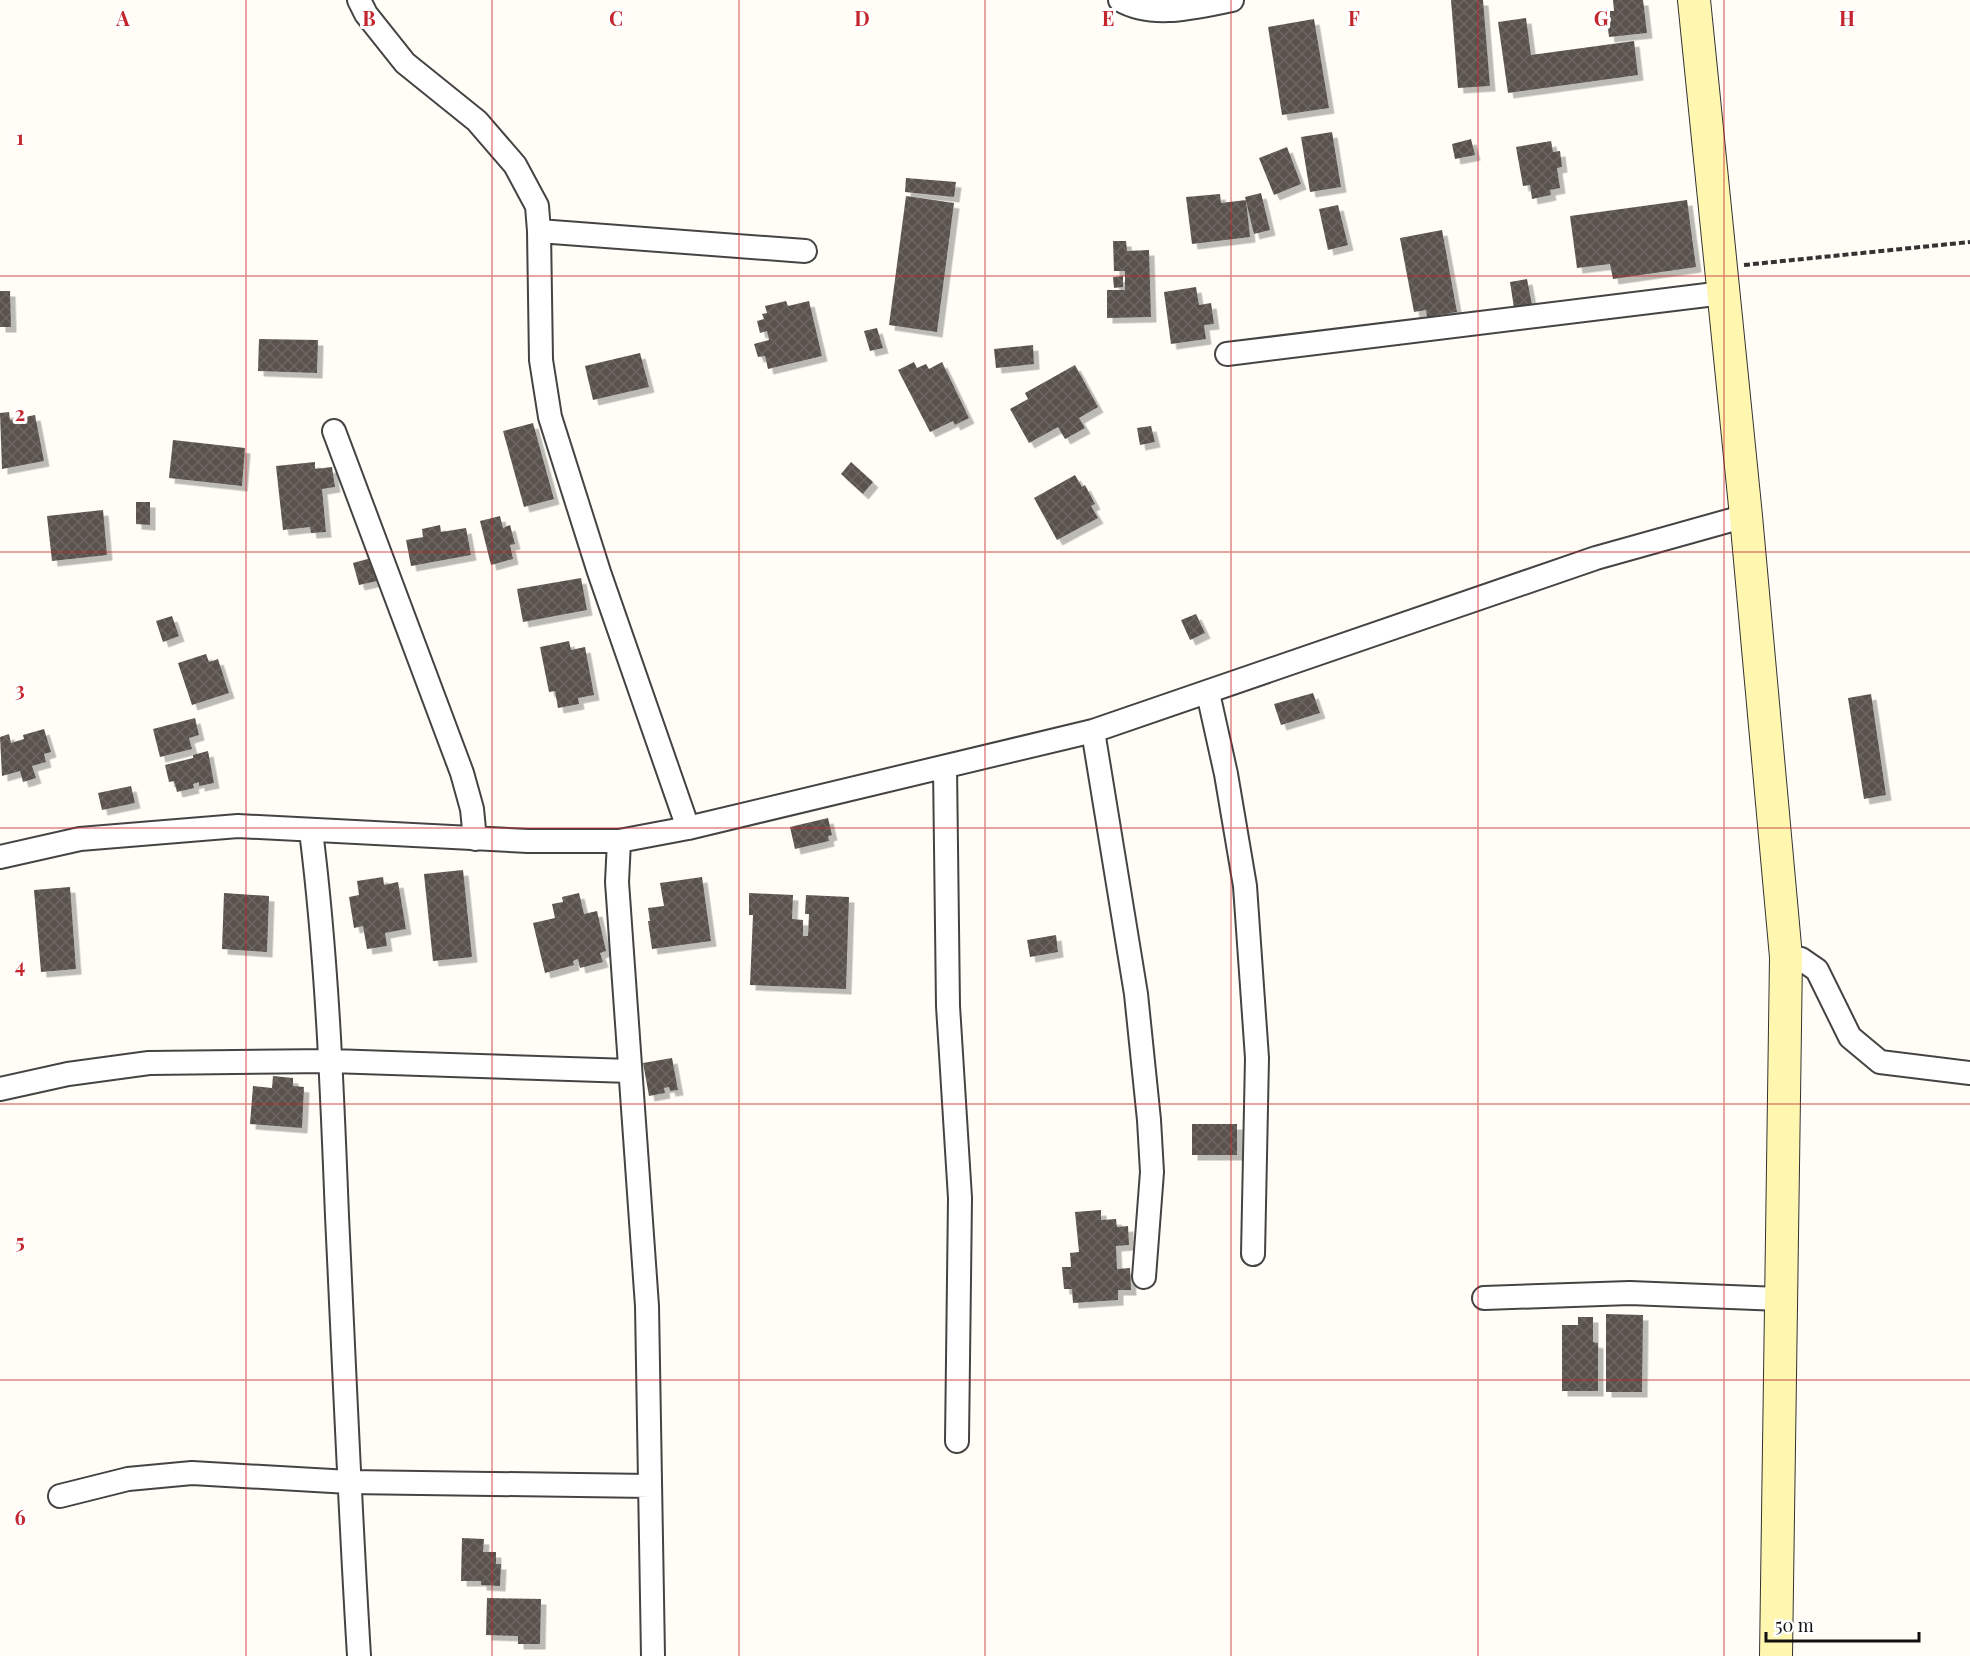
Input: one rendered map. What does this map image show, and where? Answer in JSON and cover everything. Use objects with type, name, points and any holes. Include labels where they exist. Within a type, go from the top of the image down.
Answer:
[{"type":"street","points":[[359,0],[366,14],[405,63],[477,121],[515,165],[537,206],[541,360],[550,417],[599,572],[688,828]]},
{"type":"street","points":[[1120,0],[1128,4],[1163,11],[1232,0]]},
{"type":"street","points":[[1694,0],[1746,516],[1786,957],[1776,1656]]},
{"type":"street","points":[[539,231],[805,251]]},
{"type":"street","points":[[1227,354],[1722,280]]},
{"type":"street","points":[[334,431],[462,773],[472,809],[475,839]]},
{"type":"street","points":[[0,857],[80,839],[238,826],[475,839],[619,841],[688,828],[1093,731],[1596,558],[1746,516]]},
{"type":"street","points":[[1208,693],[1226,774],[1245,886],[1257,1058],[1253,1254]]},
{"type":"street","points":[[1093,731],[1136,994],[1149,1119],[1152,1172],[1144,1277]]},
{"type":"street","points":[[945,767],[948,1006],[960,1198],[957,1442]]},
{"type":"street","points":[[311,831],[321,913],[331,1061],[349,1482],[359,1656]]},
{"type":"street","points":[[619,841],[617,882],[647,1306],[653,1656]]},
{"type":"street","points":[[1786,957],[1801,958],[1818,970],[1850,1037],[1880,1062],[1970,1073]]},
{"type":"street","points":[[0,1089],[68,1074],[149,1063],[331,1061],[630,1071]]},
{"type":"street","points":[[1484,1298],[1630,1293],[1781,1299]]},
{"type":"street","points":[[60,1496],[128,1479],[192,1473],[349,1482],[650,1486]]},
{"type":"path","points":[[1722,280],[1970,242]]},
{"type":"building","points":[[1451,0],[1483,0],[1490,86],[1458,88]]},
{"type":"building","points":[[1613,0],[1643,0],[1647,33],[1609,37],[1606,11],[1614,11]]},
{"type":"building","points":[[1526,18],[1531,55],[1634,41],[1638,75],[1508,93],[1498,22]]},
{"type":"building","points":[[1314,19],[1329,108],[1282,115],[1268,27]]},
{"type":"building","points":[[1332,132],[1341,187],[1310,192],[1301,137]]},
{"type":"building","points":[[1471,139],[1475,155],[1455,159],[1452,144]]},
{"type":"building","points":[[1551,141],[1553,152],[1560,151],[1562,167],[1557,168],[1560,188],[1550,190],[1551,195],[1532,199],[1530,185],[1523,186],[1516,147]]},
{"type":"building","points":[[1287,147],[1301,184],[1274,195],[1259,158]]},
{"type":"building","points":[[906,178],[956,182],[954,197],[905,192]]},
{"type":"building","points":[[1261,193],[1270,230],[1254,234],[1245,197]]},
{"type":"building","points":[[1220,194],[1221,203],[1246,200],[1250,237],[1192,244],[1186,197]]},
{"type":"building","points":[[906,196],[954,203],[937,332],[889,325]]},
{"type":"building","points":[[1687,200],[1696,267],[1613,279],[1610,264],[1577,268],[1570,216]]},
{"type":"building","points":[[1338,205],[1348,245],[1328,250],[1319,209]]},
{"type":"building","points":[[1442,230],[1457,312],[1427,317],[1426,310],[1414,312],[1400,238]]},
{"type":"building","points":[[1113,241],[1126,241],[1127,251],[1149,250],[1151,317],[1107,318],[1107,290],[1125,290],[1125,271],[1114,271]]},
{"type":"building","points":[[1123,276],[1123,287],[1114,288],[1113,277]]},
{"type":"building","points":[[1527,279],[1532,305],[1514,308],[1510,282]]},
{"type":"building","points":[[1196,287],[1199,305],[1211,303],[1214,324],[1204,325],[1206,339],[1171,344],[1164,292]]},
{"type":"building","points":[[0,291],[10,291],[11,327],[0,327]]},
{"type":"building","points":[[786,301],[788,306],[809,301],[822,356],[768,369],[765,356],[758,357],[754,344],[769,340],[767,331],[760,333],[757,321],[764,319],[762,314],[767,313],[765,306]]},
{"type":"building","points":[[877,328],[883,348],[870,351],[864,331]]},
{"type":"building","points":[[259,339],[318,340],[317,373],[258,371]]},
{"type":"building","points":[[1033,345],[1034,364],[996,368],[994,349]]},
{"type":"building","points":[[640,353],[649,387],[593,400],[585,366]]},
{"type":"building","points":[[914,362],[917,368],[926,364],[929,369],[942,362],[969,418],[955,425],[953,421],[930,432],[898,370]]},
{"type":"building","points":[[1075,365],[1098,407],[1079,418],[1085,428],[1065,439],[1058,427],[1029,443],[1010,409],[1028,399],[1025,393]]},
{"type":"building","points":[[9,412],[10,420],[35,415],[44,461],[2,469],[0,413]]},
{"type":"building","points":[[533,423],[554,499],[524,507],[503,431]]},
{"type":"building","points":[[1151,426],[1155,442],[1140,445],[1137,428]]},
{"type":"building","points":[[173,440],[245,448],[242,486],[169,478]]},
{"type":"building","points":[[315,462],[315,469],[332,467],[335,487],[322,489],[326,532],[311,533],[310,527],[283,530],[276,466]]},
{"type":"building","points":[[851,462],[873,482],[863,494],[841,474]]},
{"type":"building","points":[[1075,475],[1082,487],[1085,485],[1095,504],[1091,506],[1098,518],[1057,540],[1034,498]]},
{"type":"building","points":[[136,502],[150,502],[150,525],[136,524]]},
{"type":"building","points":[[103,510],[107,555],[52,561],[47,516]]},
{"type":"building","points":[[500,516],[503,528],[510,525],[515,544],[510,545],[513,559],[491,565],[480,521]]},
{"type":"building","points":[[440,525],[441,532],[466,528],[471,555],[411,566],[406,540],[423,537],[422,529]]},
{"type":"building","points":[[371,558],[377,581],[359,585],[353,563]]},
{"type":"building","points":[[581,578],[587,610],[523,622],[517,589]]},
{"type":"building","points":[[1196,614],[1205,633],[1190,640],[1181,620]]},
{"type":"building","points":[[172,616],[179,636],[163,642],[156,621]]},
{"type":"building","points":[[569,641],[571,650],[585,647],[594,695],[578,698],[579,704],[558,708],[555,691],[549,692],[540,647]]},
{"type":"building","points":[[206,654],[209,662],[218,659],[229,693],[192,705],[178,663]]},
{"type":"building","points":[[1313,693],[1320,713],[1281,725],[1274,704]]},
{"type":"building","points":[[1871,694],[1886,795],[1864,799],[1848,698]]},
{"type":"building","points":[[195,718],[199,735],[189,738],[192,749],[160,757],[153,729]]},
{"type":"building","points":[[44,729],[51,752],[44,754],[46,762],[32,766],[36,778],[23,782],[20,771],[2,776],[0,737],[9,734],[11,743],[24,739],[23,735]]},
{"type":"building","points":[[208,751],[214,783],[199,786],[199,782],[193,784],[194,788],[177,792],[174,781],[169,782],[165,765],[193,758],[193,755]]},
{"type":"building","points":[[131,786],[135,803],[102,810],[98,793]]},
{"type":"building","points":[[828,818],[832,835],[828,836],[829,841],[795,849],[790,827]]},
{"type":"building","points":[[463,870],[472,957],[433,961],[424,874]]},
{"type":"building","points":[[383,877],[384,885],[398,882],[406,929],[385,933],[387,946],[367,949],[363,926],[354,928],[349,897],[359,895],[357,881]]},
{"type":"building","points":[[702,877],[711,941],[652,949],[648,908],[664,906],[660,883]]},
{"type":"building","points":[[70,887],[76,969],[41,972],[34,890]]},
{"type":"building","points":[[224,893],[269,896],[267,952],[222,949]]},
{"type":"building","points":[[579,893],[584,914],[597,911],[606,951],[600,953],[603,962],[580,968],[578,959],[573,961],[574,965],[545,973],[533,923],[555,918],[552,904],[563,902],[562,897]]},
{"type":"building","points":[[749,893],[793,895],[792,919],[803,920],[803,936],[808,936],[809,914],[805,914],[806,895],[849,897],[846,989],[750,985],[753,915],[749,915]]},
{"type":"building","points":[[1056,935],[1058,952],[1030,957],[1027,940]]},
{"type":"building","points":[[672,1058],[678,1090],[670,1091],[669,1087],[664,1088],[665,1093],[649,1096],[643,1063]]},
{"type":"building","points":[[273,1076],[293,1078],[293,1086],[304,1087],[302,1128],[250,1124],[253,1086],[272,1088]]},
{"type":"building","points":[[1192,1124],[1237,1124],[1237,1155],[1192,1155]]},
{"type":"building","points":[[1101,1210],[1101,1220],[1116,1219],[1117,1227],[1128,1226],[1129,1245],[1116,1246],[1117,1269],[1130,1268],[1131,1290],[1118,1290],[1118,1300],[1073,1303],[1072,1289],[1064,1289],[1062,1267],[1071,1267],[1070,1253],[1079,1252],[1075,1212]]},
{"type":"building","points":[[1606,1314],[1643,1315],[1642,1392],[1606,1392]]},
{"type":"building","points":[[1578,1317],[1593,1317],[1593,1342],[1598,1343],[1598,1391],[1562,1391],[1562,1325],[1578,1325]]},
{"type":"building","points":[[462,1538],[484,1539],[483,1552],[496,1552],[496,1564],[501,1564],[500,1586],[481,1585],[481,1581],[461,1581]]},
{"type":"building","points":[[487,1598],[541,1599],[540,1644],[518,1644],[518,1636],[486,1635]]}]
